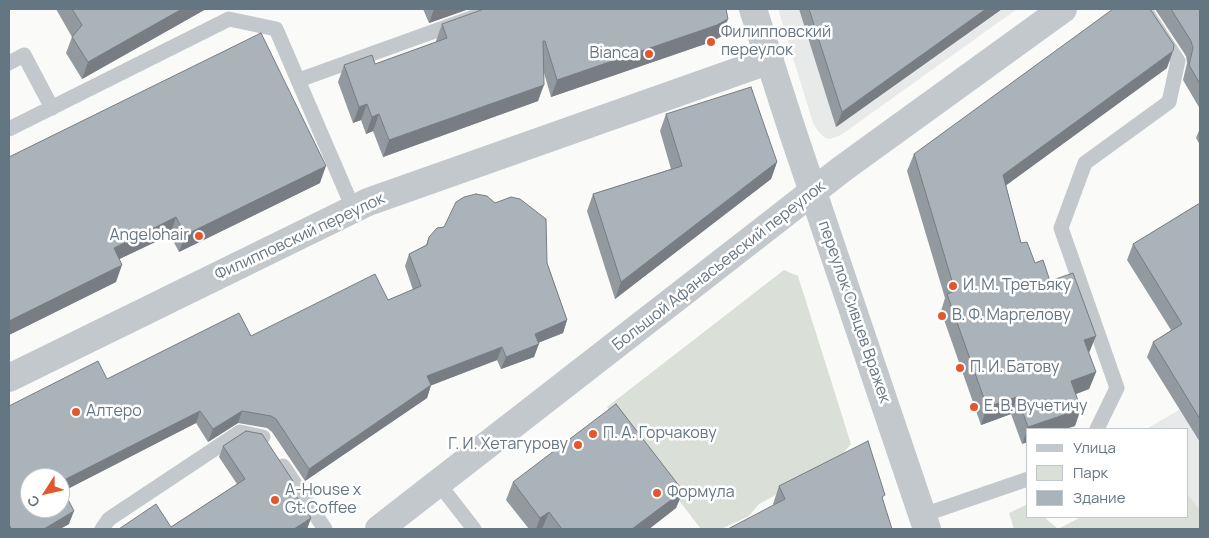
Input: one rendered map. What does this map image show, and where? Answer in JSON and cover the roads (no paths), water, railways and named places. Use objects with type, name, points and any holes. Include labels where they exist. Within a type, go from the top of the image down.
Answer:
[{"type":"street","name":"переулок Сивцев Вражек","points":[[753,9],[793,134],[814,191],[925,522]]},
{"type":"street","name":"Большой Афанасьевский переулок","points":[[380,529],[842,169],[1063,9]]},
{"type":"street","name":"Филипповский переулок","points":[[9,378],[353,208],[770,60]]},
{"type":"lane","points":[[299,80],[496,9]]},
{"type":"lane","points":[[1097,428],[1117,388],[1061,228],[1085,163],[1169,102],[1178,60],[1144,9]]},
{"type":"lane","points":[[9,129],[230,19],[276,29],[353,208]]},
{"type":"lane","points":[[9,63],[24,56],[52,108]]},
{"type":"lane","points":[[102,529],[109,519],[240,432],[264,437],[325,529]]},
{"type":"lane","points":[[925,522],[1026,480]]},
{"type":"lane","points":[[439,484],[474,529]]},
{"type":"place","name":"Филипповский переулок","points":[[711,42]]},
{"type":"place","name":"Bianca","points":[[649,54]]},
{"type":"place","name":"Angelohair","points":[[199,236]]},
{"type":"place","name":"И. М. Третьяку","points":[[953,286]]},
{"type":"place","name":"В. Ф. Маргелову","points":[[942,316]]},
{"type":"place","name":"П. И. Батову","points":[[960,368]]},
{"type":"place","name":"Е. В. Вучетичу","points":[[974,407]]},
{"type":"place","name":"Алтеро","points":[[76,412]]},
{"type":"place","name":"П. А. Горчакову","points":[[593,434]]},
{"type":"place","name":"Г. И. Хетагурову","points":[[578,445]]},
{"type":"place","name":"Формула","points":[[657,493]]},
{"type":"place","name":"A-House x Gt.Coffee","points":[[275,500]]}]
